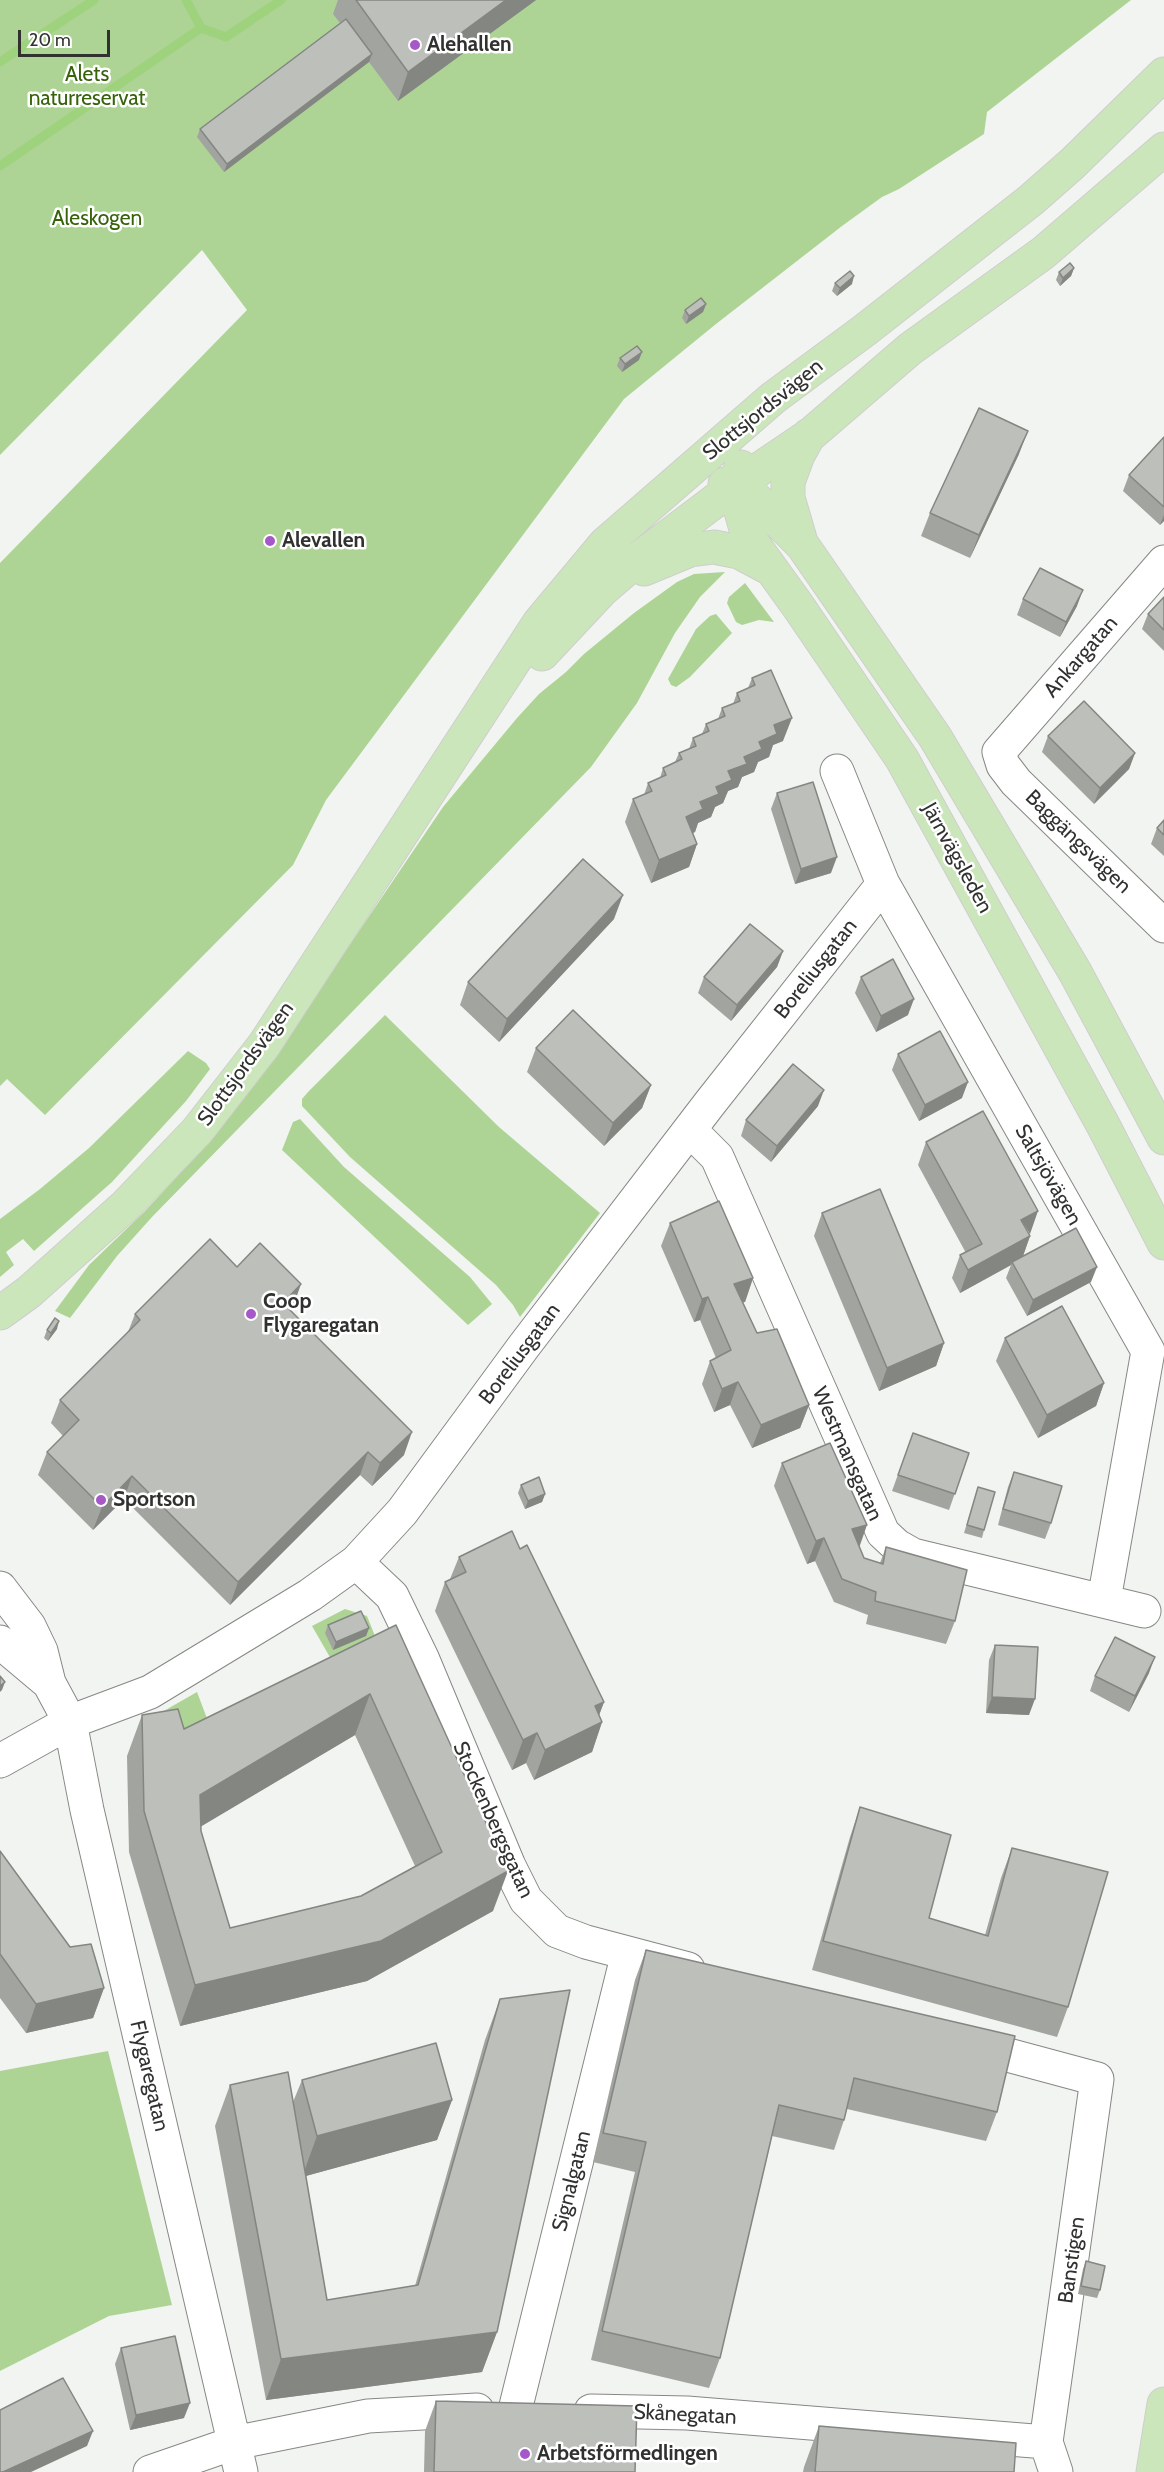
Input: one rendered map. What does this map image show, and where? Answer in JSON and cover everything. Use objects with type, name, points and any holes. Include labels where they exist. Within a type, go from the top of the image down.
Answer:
[{"type":"main road","name":"Slottsjordsvägen","points":[[0,1313],[29,1292],[125,1206],[197,1131],[264,1045],[539,623],[605,544],[773,398],[865,330],[1031,200],[1072,165],[1164,74]]},
{"type":"main road","name":"Slottsjordsvägen","points":[[421,802],[565,628],[602,590],[637,560],[736,485],[810,435],[910,349],[1043,253],[1164,149]]},
{"type":"main road","points":[[661,494],[703,484],[736,485],[751,439],[773,398]]},
{"type":"main road","points":[[803,546],[791,515],[788,482],[798,455],[810,435]]},
{"type":"main road","name":"Järnvägsleden","points":[[736,485],[750,493],[803,546],[935,737],[1075,972],[1164,1138]]},
{"type":"main road","name":"Järnvägsleden","points":[[736,485],[746,529],[754,545],[902,759],[1162,1232]]},
{"type":"main road","points":[[602,590],[690,550],[727,548],[751,557],[770,568]]},
{"type":"main road","name":"Slottsjordsvägen","points":[[0,1324],[29,1292]]},
{"type":"main road","points":[[1158,2462],[1164,2404]]},
{"type":"street","name":"Ankargatan","points":[[999,752],[1164,562]]},
{"type":"street","name":"Baggängsvägen","points":[[999,752],[1003,765],[1016,782],[1164,926]]},
{"type":"street","name":"Saltsjövägen","points":[[837,771],[883,884],[1148,1351],[1104,1600]]},
{"type":"street","name":"Boreliusgatan","points":[[0,1761],[70,1722],[150,1692],[310,1595],[356,1562],[402,1512],[524,1346],[883,884]]},
{"type":"street","name":"Westmansgatan","points":[[690,1130],[717,1157],[883,1533],[897,1546],[913,1555],[1144,1611]]},
{"type":"street","name":"Stockenbergsgatan","points":[[356,1562],[392,1596],[423,1659],[509,1866],[526,1900],[557,1931],[628,1953],[720,1977]]},
{"type":"street","name":"Flygaregatan","points":[[0,1588],[29,1626],[41,1651],[49,1683],[70,1722],[87,1810],[237,2458]]},
{"type":"street","name":"Flygaregatan","points":[[0,1642],[49,1683]]},
{"type":"street","name":"Signalgatan","points":[[515,2410],[628,1953]]},
{"type":"street","name":"Banstigen","points":[[937,2036],[1097,2079],[1051,2457]]},
{"type":"street","name":"Skånegatan","points":[[150,2472],[237,2458],[368,2416],[515,2410],[687,2413],[1051,2457]]},
{"type":"green space","name":"Alevallen","points":[[0,0],[1131,0],[987,112],[984,134],[899,189],[882,197],[842,226],[624,399],[326,800],[293,865],[45,1115],[7,1079],[0,1086],[0,563],[247,310],[202,250],[0,455]]},
{"type":"green space","points":[[725,572],[700,597],[675,633],[637,703],[591,767],[152,1217],[117,1256],[70,1318],[55,1311],[89,1265],[145,1211],[209,1142],[300,1018],[443,807],[517,718],[539,694],[584,654],[634,613],[677,582],[694,574]]},
{"type":"green space","points":[[745,583],[774,622],[759,620],[742,625],[736,622],[727,603],[729,597]]},
{"type":"green space","points":[[716,614],[732,633],[690,677],[676,687],[671,685],[668,679],[696,629],[710,616]]},
{"type":"green space","points":[[385,1015],[499,1127],[600,1213],[520,1317],[496,1285],[350,1157],[302,1106],[302,1099],[308,1092]]},
{"type":"green space","points":[[188,1051],[206,1063],[210,1069],[186,1101],[112,1182],[34,1251],[23,1239],[6,1252],[14,1265],[0,1277],[0,1219],[89,1148]]},
{"type":"green space","points":[[300,1119],[344,1167],[470,1277],[492,1304],[468,1325],[282,1150],[293,1122]]},
{"type":"green space","points":[[345,1609],[367,1616],[379,1646],[335,1666],[312,1626]]},
{"type":"green space","points":[[197,1692],[208,1721],[151,1744],[148,1720]]},
{"type":"green space","points":[[108,2051],[172,2305],[109,2316],[0,2371],[0,2071]]},
{"type":"building","points":[[356,0],[506,0],[408,72]]},
{"type":"building","points":[[346,19],[372,54],[227,164],[200,129]]},
{"type":"building","points":[[1070,263],[1074,268],[1063,278],[1059,272]]},
{"type":"building","points":[[850,271],[854,276],[840,288],[835,283]]},
{"type":"building","points":[[701,298],[706,304],[689,316],[685,310]]},
{"type":"building","points":[[637,346],[642,352],[625,364],[620,358]]},
{"type":"building","points":[[979,408],[1028,431],[979,535],[930,513]]},
{"type":"building","points":[[1164,437],[1164,507],[1129,475]]},
{"type":"building","points":[[1040,568],[1083,590],[1066,622],[1023,599]]},
{"type":"building","points":[[1164,597],[1164,630],[1148,614]]},
{"type":"building","points":[[771,670],[792,718],[774,725],[777,734],[759,742],[762,749],[744,757],[747,764],[728,771],[732,780],[716,787],[719,794],[700,802],[703,809],[686,817],[697,844],[659,860],[633,799],[652,791],[648,783],[666,775],[663,768],[682,759],[679,753],[696,746],[693,738],[709,731],[706,724],[725,716],[722,708],[740,701],[737,693],[755,685],[752,678]]},
{"type":"building","points":[[1084,701],[1135,753],[1100,788],[1048,736]]},
{"type":"building","points":[[813,782],[837,857],[801,869],[777,793]]},
{"type":"building","points":[[1164,820],[1164,835],[1157,828]]},
{"type":"building","points":[[583,859],[623,895],[507,1019],[468,982]]},
{"type":"building","points":[[750,924],[783,951],[737,1005],[704,977]]},
{"type":"building","points":[[893,959],[914,999],[881,1016],[861,977]]},
{"type":"building","points":[[573,1010],[651,1085],[613,1123],[536,1048]]},
{"type":"building","points":[[940,1031],[968,1082],[925,1105],[898,1054]]},
{"type":"building","points":[[793,1064],[824,1090],[777,1146],[746,1120]]},
{"type":"building","points":[[983,1111],[1038,1211],[1021,1220],[1030,1236],[968,1270],[960,1255],[982,1244],[926,1142]]},
{"type":"building","points":[[880,1189],[944,1343],[887,1368],[822,1213]]},
{"type":"building","points":[[719,1201],[753,1278],[734,1284],[757,1333],[777,1329],[809,1405],[761,1425],[738,1382],[722,1389],[710,1361],[731,1350],[708,1297],[702,1299],[670,1223]]},
{"type":"building","points":[[1076,1228],[1097,1267],[1033,1300],[1012,1262]]},
{"type":"building","points":[[210,1239],[237,1267],[260,1243],[301,1284],[283,1303],[412,1432],[380,1463],[368,1452],[238,1582],[132,1476],[102,1507],[47,1452],[79,1420],[60,1400],[140,1320],[135,1314]]},
{"type":"building","points":[[1062,1306],[1104,1383],[1047,1415],[1005,1338]]},
{"type":"building","points":[[55,1318],[59,1321],[51,1333],[47,1330]]},
{"type":"building","points":[[913,1433],[969,1453],[955,1494],[898,1475]]},
{"type":"building","points":[[830,1443],[867,1525],[852,1529],[864,1558],[883,1564],[886,1547],[967,1570],[955,1621],[875,1601],[876,1592],[842,1579],[824,1538],[816,1541],[782,1463]]},
{"type":"building","points":[[1014,1472],[1062,1486],[1051,1523],[1003,1509]]},
{"type":"building","points":[[539,1477],[545,1494],[528,1501],[521,1485]]},
{"type":"building","points":[[978,1487],[995,1492],[984,1530],[967,1525]]},
{"type":"building","points":[[512,1531],[520,1549],[527,1545],[604,1702],[595,1706],[602,1722],[545,1750],[537,1733],[523,1740],[445,1582],[466,1572],[459,1557]]},
{"type":"building","points":[[361,1611],[369,1628],[336,1642],[328,1625]]},
{"type":"building","points":[[396,1625],[508,1871],[381,1941],[195,1985],[144,1811],[142,1715],[178,1709],[184,1729]],"holes":[[[370,1694],[442,1852],[361,1896],[230,1928],[201,1831],[200,1795]]]},
{"type":"building","points":[[1115,1637],[1155,1657],[1135,1696],[1095,1676]]},
{"type":"building","points":[[995,1645],[1038,1647],[1035,1699],[992,1697]]},
{"type":"building","points":[[0,1676],[5,1682],[0,1686]]},
{"type":"building","points":[[860,1807],[951,1835],[929,1918],[988,1936],[1012,1848],[1108,1872],[1068,2007],[823,1941]]},
{"type":"building","points":[[0,1851],[70,1947],[91,1944],[104,1988],[36,2004],[0,1954]]},
{"type":"building","points":[[646,1950],[1015,2036],[997,2112],[854,2078],[844,2120],[779,2105],[720,2358],[602,2331],[646,2142],[603,2133]]},
{"type":"building","points":[[570,1990],[497,2332],[281,2359],[230,2085],[288,2072],[327,2300],[418,2285],[500,1999]]},
{"type":"building","points":[[436,2043],[452,2100],[317,2136],[302,2080]]},
{"type":"building","points":[[1086,2261],[1105,2266],[1100,2290],[1081,2286]]},
{"type":"building","points":[[175,2336],[190,2403],[136,2415],[121,2348]]},
{"type":"building","points":[[63,2378],[93,2431],[0,2472],[0,2410]]},
{"type":"building","points":[[436,2401],[637,2406],[635,2472],[434,2472]]},
{"type":"building","points":[[819,2426],[1016,2443],[1014,2472],[815,2472]]},
{"type":"waterway","points":[[0,62],[94,0]]},
{"type":"waterway","points":[[0,166],[201,28],[186,0]]},
{"type":"waterway","points":[[201,28],[226,37],[281,0]]},
{"type":"place","name":"Alehallen","points":[[415,45]]},
{"type":"place","name":"Alevallen","points":[[270,541]]},
{"type":"place","name":"Coop Flygaregatan","points":[[251,1314]]},
{"type":"place","name":"Sportson","points":[[101,1500]]},
{"type":"place","name":"Arbetsförmedlingen","points":[[525,2454]]},
{"type":"park label","name":"Alets naturreservat","points":[[87,87]]},
{"type":"park label","name":"Aleskogen","points":[[97,219]]}]
